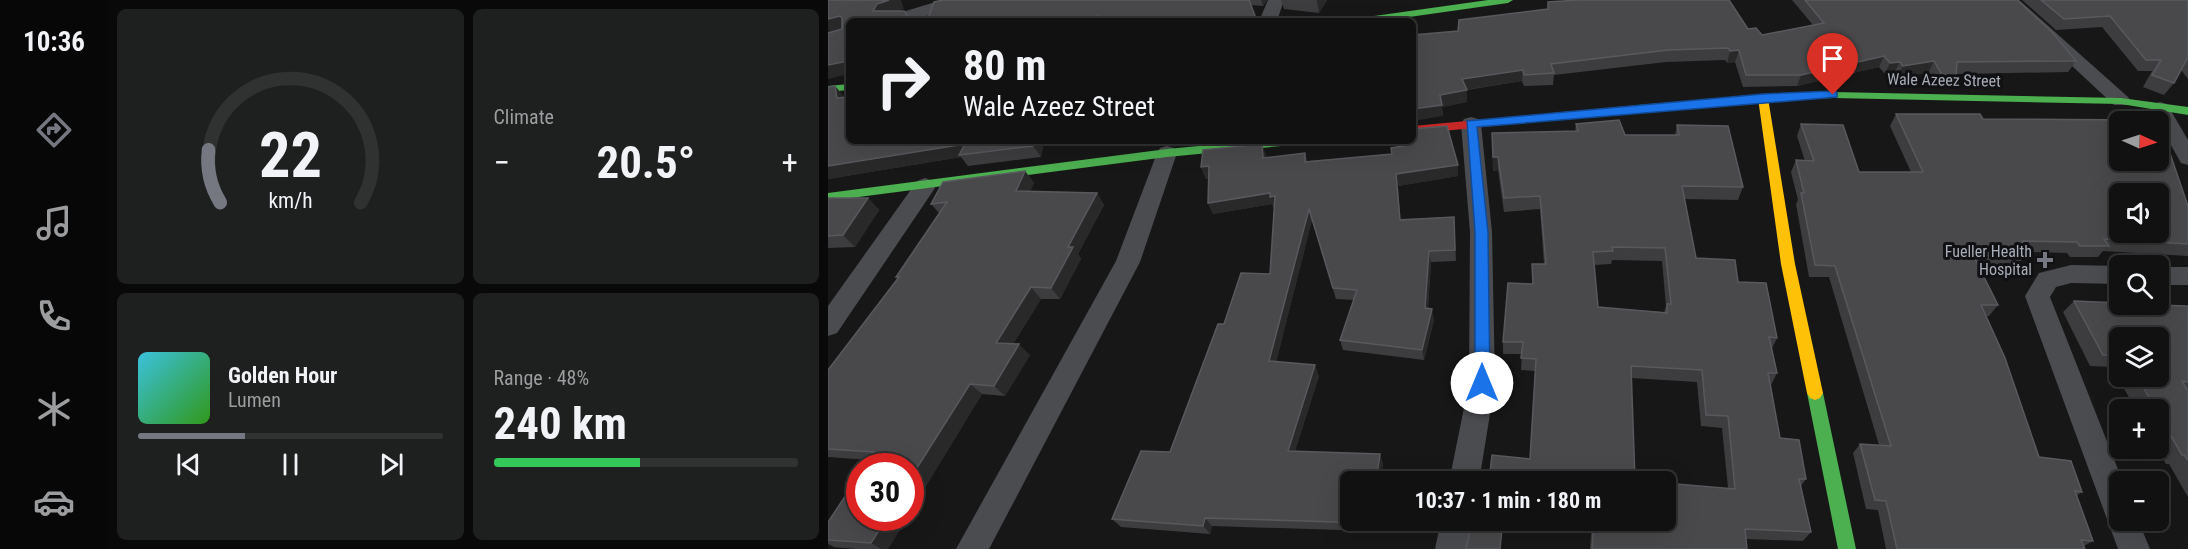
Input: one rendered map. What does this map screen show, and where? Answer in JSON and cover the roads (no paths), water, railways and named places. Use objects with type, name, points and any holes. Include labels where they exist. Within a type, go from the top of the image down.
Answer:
[{"type":"street","points":[[902,18],[960,0]]},
{"type":"street","points":[[1269,18],[1276,0]]},
{"type":"street","points":[[1381,18],[1508,0]]},
{"type":"street","points":[[2009,0],[2121,101]]},
{"type":"street","points":[[828,89],[846,87]]},
{"type":"street","name":"Wale Azeez Street","points":[[1416,130],[1763,98],[1833,95],[2121,101],[2188,111]]},
{"type":"street","points":[[1763,98],[1788,264],[1847,549]]},
{"type":"street","points":[[2160,108],[2188,158]]},
{"type":"street","points":[[1466,471],[1482,383],[1481,232],[1471,124]]},
{"type":"street","points":[[828,197],[1167,153],[1261,144]]},
{"type":"street","points":[[972,549],[1128,262],[1167,153]]},
{"type":"street","points":[[828,326],[925,186]]},
{"type":"street","points":[[2109,275],[2071,274],[2048,280],[2037,296],[2109,483]]},
{"type":"street","points":[[2169,276],[2188,276]]},
{"type":"street","points":[[1451,549],[1454,531]]},
{"type":"street","points":[[2127,531],[2134,549]]},
{"type":"place","name":"Fueller Health Hospital","points":[[2045,260]]}]
